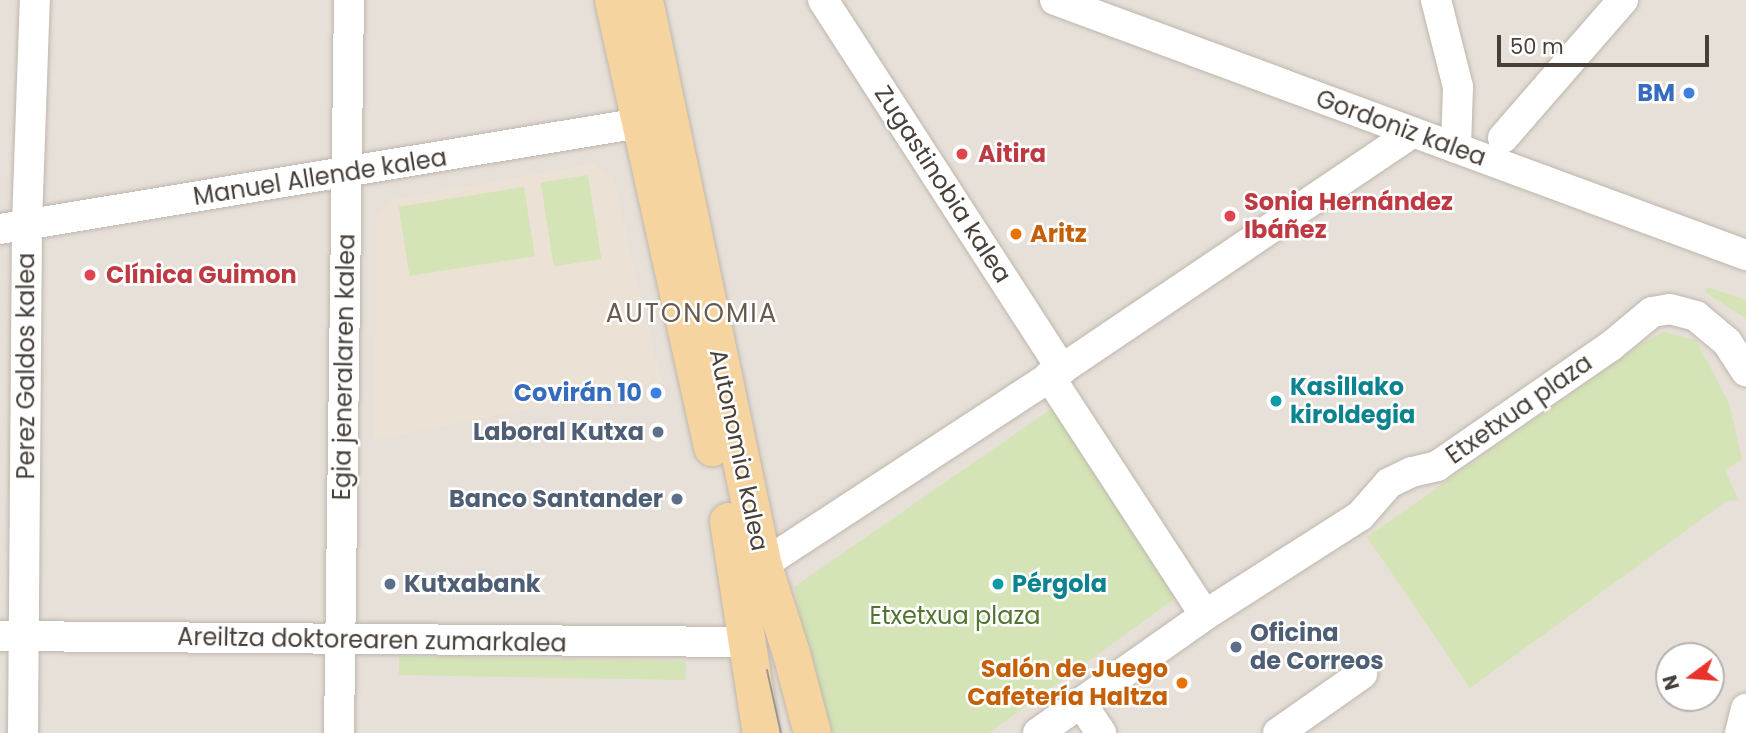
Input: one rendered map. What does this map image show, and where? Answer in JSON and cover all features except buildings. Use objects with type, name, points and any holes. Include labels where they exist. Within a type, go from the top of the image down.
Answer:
[{"type":"main road","name":"Autonomia kalea","points":[[613,0],[640,122],[752,575],[812,733]]},
{"type":"main road","name":"Autonomia kalea","points":[[644,0],[752,575],[745,642],[761,733]]},
{"type":"street","name":"Perez Galdos kalea","points":[[23,733],[12,636],[14,227],[35,0]]},
{"type":"street","name":"Egia jeneralaren kalea","points":[[339,733],[356,172],[349,0]]},
{"type":"street","name":"Zugastinobia kalea","points":[[823,0],[1056,373]]},
{"type":"street","name":"Gordoniz kalea","points":[[1055,0],[1746,256]]},
{"type":"street","points":[[1436,0],[1458,88],[1456,148]]},
{"type":"street","points":[[1503,138],[1626,1]]},
{"type":"street","name":"Manuel Allende kalea","points":[[14,227],[356,172],[640,122]]},
{"type":"street","points":[[752,575],[1412,133]]},
{"type":"street","name":"Etxetxua plaza","points":[[1038,733],[1205,615],[1360,516],[1389,484],[1412,472],[1437,466],[1611,346],[1645,317],[1670,309],[1696,316],[1727,342],[1746,371]]},
{"type":"street","points":[[1056,373],[1205,615]]},
{"type":"street","name":"Areiltza doktorearen zumarkalea","points":[[12,636],[745,642]]},
{"type":"street","points":[[1278,733],[1362,674]]},
{"type":"street","points":[[1081,703],[1101,733]]},
{"type":"street","points":[[1740,733],[1746,709]]},
{"type":"shaded area","points":[[0,0],[1746,0],[1746,733],[0,733]]},
{"type":"shaded area","points":[[594,164],[613,178],[661,382],[375,440],[376,217],[391,200]]},
{"type":"green space","points":[[588,175],[601,259],[554,266],[541,183]]},
{"type":"green space","points":[[524,187],[535,256],[410,276],[399,207]]},
{"type":"green space","points":[[1707,287],[1746,300],[1746,319],[1705,292]]},
{"type":"green space","points":[[1664,332],[1696,340],[1729,403],[1742,459],[1725,470],[1739,501],[1728,500],[1470,688],[1367,537],[1643,343]]},
{"type":"green space","name":"Etxetxua plaza","points":[[1054,407],[1177,597],[989,733],[823,733],[794,587]]},
{"type":"green space","points":[[399,656],[686,661],[686,680],[399,675]]},
{"type":"tram line","points":[[767,670],[781,733]]},
{"type":"place","name":"BM","points":[[1689,93]]},
{"type":"place","name":"Aitira","points":[[962,154]]},
{"type":"place","name":"Sonia Hernández Ibáñez","points":[[1230,216]]},
{"type":"place","name":"Aritz","points":[[1016,234]]},
{"type":"place","name":"Clínica Guimon","points":[[90,275]]},
{"type":"place","name":"Covirán 10","points":[[656,393]]},
{"type":"place","name":"Kasillako kiroldegia","points":[[1276,401]]},
{"type":"place","name":"Laboral Kutxa","points":[[658,432]]},
{"type":"place","name":"Banco Santander","points":[[677,499]]},
{"type":"place","name":"Kutxabank","points":[[390,584]]},
{"type":"place","name":"Pérgola","points":[[998,584]]},
{"type":"place","name":"Oficina de Correos","points":[[1236,647]]},
{"type":"place","name":"Salón de Juego Cafetería Haltza","points":[[1182,683]]},
{"type":"district","name":"AUTONOMIA","points":[[692,314]]}]
